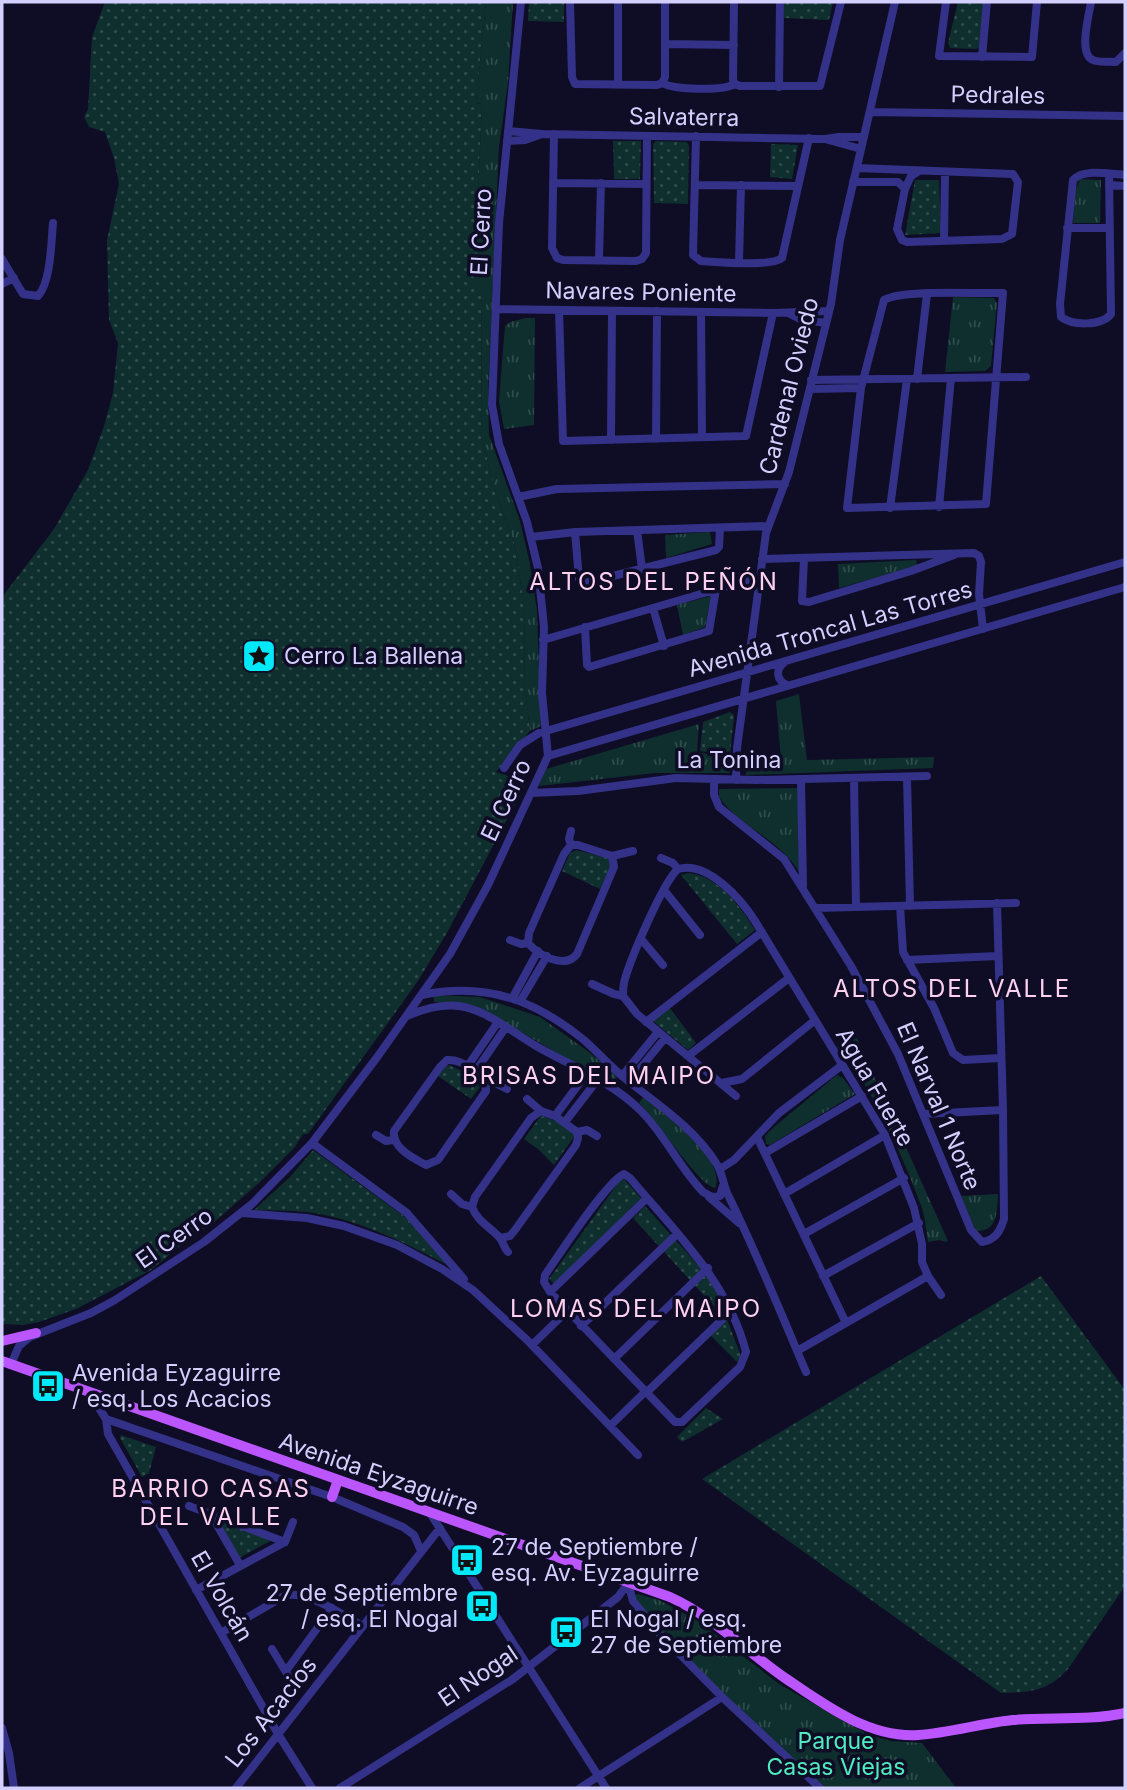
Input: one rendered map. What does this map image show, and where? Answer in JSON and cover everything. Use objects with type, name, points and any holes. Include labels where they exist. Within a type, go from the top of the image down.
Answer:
[{"type":"main road","points":[[2,1341],[36,1333]]},
{"type":"main road","name":"Avenida Eyzaguirre","points":[[6,1363],[670,1597],[691,1608],[788,1680],[853,1720],[876,1730],[899,1735],[921,1735],[1007,1721],[1085,1719],[1125,1713]]},
{"type":"main road","points":[[332,1497],[338,1480]]},
{"type":"street","name":"El Cerro","points":[[6,1363],[19,1346],[36,1333],[90,1313],[126,1294],[186,1255],[242,1213],[312,1143],[432,981],[476,908],[548,756],[541,588],[531,537],[499,444],[492,405],[499,223],[520,2]]},
{"type":"street","points":[[570,2],[574,83],[662,83],[673,87],[725,88],[735,84],[820,86],[841,2]]},
{"type":"street","points":[[618,2],[618,85]]},
{"type":"street","points":[[662,83],[665,77],[665,2]]},
{"type":"street","points":[[734,2],[735,84]]},
{"type":"street","points":[[779,87],[780,2]]},
{"type":"street","name":"Cardenal Oviedo","points":[[736,780],[743,698],[768,526],[785,484],[829,311],[853,182],[895,2]]},
{"type":"street","points":[[946,2],[939,56],[982,57],[1032,57],[1037,2]]},
{"type":"street","points":[[982,57],[987,2]]},
{"type":"street","points":[[1091,2],[1084,48],[1089,58],[1116,62],[1124,55]]},
{"type":"street","points":[[665,44],[734,45]]},
{"type":"street","name":"Pedrales","points":[[870,112],[1125,116]]},
{"type":"street","name":"Salvaterra","points":[[508,131],[647,136],[825,139],[864,137]]},
{"type":"street","name":"Salvaterra","points":[[507,141],[525,140],[542,134]]},
{"type":"street","points":[[554,134],[552,248],[555,255],[563,260],[642,259],[646,253],[647,136]]},
{"type":"street","points":[[696,136],[693,252],[696,259],[772,263],[780,260],[809,138]]},
{"type":"street","name":"Salvaterra","points":[[825,139],[861,149]]},
{"type":"street","points":[[857,168],[1008,173],[1015,176],[1018,182],[1010,235],[1004,239],[907,242],[900,238],[897,229],[905,189],[911,176],[919,171]]},
{"type":"street","points":[[944,240],[945,172]]},
{"type":"street","points":[[1109,174],[1108,228],[1112,309],[1108,318],[1098,322],[1071,322],[1061,317],[1060,304],[1072,187],[1077,176],[1088,173],[1109,174],[1125,175]]},
{"type":"street","points":[[853,182],[898,182],[905,189]]},
{"type":"street","points":[[554,183],[646,184]]},
{"type":"street","points":[[599,260],[601,183]]},
{"type":"street","points":[[695,185],[797,186]]},
{"type":"street","points":[[739,262],[741,185]]},
{"type":"street","points":[[1109,185],[1125,186]]},
{"type":"street","points":[[2,259],[23,294],[29,297],[37,296],[43,291],[53,223]]},
{"type":"street","points":[[1067,228],[1108,228]]},
{"type":"street","points":[[2,284],[14,278]]},
{"type":"street","points":[[1003,293],[985,504],[847,508],[862,384],[884,300],[891,296],[927,294],[1003,293]]},
{"type":"street","points":[[917,379],[927,294]]},
{"type":"street","name":"Navares Poniente","points":[[496,309],[772,313],[829,311]]},
{"type":"street","points":[[559,310],[564,441],[746,436],[772,313]]},
{"type":"street","points":[[611,440],[612,311]]},
{"type":"street","points":[[656,439],[657,312]]},
{"type":"street","points":[[701,312],[702,437]]},
{"type":"street","name":"Navares Poniente","points":[[786,312],[802,320],[826,323]]},
{"type":"street","points":[[811,384],[1027,377]]},
{"type":"street","points":[[939,507],[951,378]]},
{"type":"street","points":[[890,508],[907,379]]},
{"type":"street","points":[[519,497],[557,489],[785,484]]},
{"type":"street","points":[[531,537],[575,532],[768,526]]},
{"type":"street","points":[[575,532],[579,579],[582,583],[719,549],[720,528]]},
{"type":"street","points":[[637,530],[642,569]]},
{"type":"street","points":[[804,558],[802,601],[809,602],[911,571],[957,553]]},
{"type":"street","points":[[762,559],[974,553],[981,559],[979,605],[983,629]]},
{"type":"street","name":"Avenida Troncal Las Torres","points":[[504,768],[520,745],[545,732],[1125,562]]},
{"type":"street","points":[[543,640],[759,577]]},
{"type":"street","name":"Avenida Troncal Las Torres","points":[[548,756],[1125,587]]},
{"type":"street","points":[[585,628],[588,667],[664,646],[711,629],[716,589]]},
{"type":"street","points":[[653,608],[664,646]]},
{"type":"street","points":[[785,662],[778,669],[778,676],[781,682],[787,685]]},
{"type":"street","name":"La Tonina","points":[[531,793],[666,779],[927,776]]},
{"type":"street","points":[[906,777],[910,906]]},
{"type":"street","points":[[854,778],[856,907]]},
{"type":"street","name":"El Narval 1 Norte","points":[[714,779],[714,795],[719,807],[784,859],[868,995],[898,1054],[971,1230],[982,1242],[989,1241],[1001,1230],[1003,1219],[1003,1110]]},
{"type":"street","points":[[801,779],[803,889]]},
{"type":"street","points":[[571,831],[571,845]]},
{"type":"street","points":[[528,943],[528,933],[565,851],[571,845],[612,856],[633,852]]},
{"type":"street","points":[[510,940],[521,944],[528,943],[538,951],[562,962],[569,961],[577,954],[614,867],[612,856]]},
{"type":"street","name":"Agua Fuerte","points":[[661,858],[673,863],[678,869],[695,868],[722,884],[744,906],[762,932],[885,1135],[904,1178],[919,1223],[922,1262],[941,1296]]},
{"type":"street","points":[[678,869],[664,890],[641,939],[625,977],[623,996],[631,1009],[736,1096]]},
{"type":"street","points":[[664,890],[700,935]]},
{"type":"street","points":[[924,1114],[1003,1110],[997,903]]},
{"type":"street","points":[[815,908],[1016,903]]},
{"type":"street","points":[[900,906],[901,945],[906,960],[934,1008],[955,1055],[963,1060],[1001,1058]]},
{"type":"street","points":[[646,1022],[762,932]]},
{"type":"street","points":[[641,939],[663,965]]},
{"type":"street","points":[[517,999],[538,951]]},
{"type":"street","points":[[517,999],[547,956]]},
{"type":"street","points":[[906,960],[998,956]]},
{"type":"street","points":[[688,1056],[789,978]]},
{"type":"street","points":[[432,981],[444,991]]},
{"type":"street","points":[[592,984],[623,996]]},
{"type":"street","points":[[422,995],[444,991],[472,991],[517,999],[553,1017],[686,1127],[708,1150],[720,1169],[723,1186],[744,1227],[806,1372]]},
{"type":"street","points":[[407,1016],[418,1011],[458,1006],[474,1010],[598,1079],[632,1102],[644,1114],[694,1182],[744,1227]]},
{"type":"street","points":[[723,1083],[741,1079],[814,1021]]},
{"type":"street","points":[[471,1070],[502,1025]]},
{"type":"street","points":[[626,1079],[661,1035]]},
{"type":"street","points":[[395,1141],[395,1129],[440,1067],[450,1059],[471,1070],[486,1084]]},
{"type":"street","points":[[720,1169],[734,1160],[779,1114],[841,1066]]},
{"type":"street","points":[[555,1116],[587,1073]]},
{"type":"street","points":[[565,1122],[598,1079]]},
{"type":"street","points":[[486,1084],[493,1082],[507,1089]]},
{"type":"street","points":[[376,1135],[386,1141],[395,1141],[423,1164],[431,1165],[440,1158],[485,1094],[486,1084]]},
{"type":"street","points":[[765,1153],[862,1096]]},
{"type":"street","points":[[501,1238],[510,1236],[515,1230],[576,1145],[578,1138],[577,1132],[565,1122],[541,1111],[527,1099]]},
{"type":"street","points":[[508,1252],[503,1247],[501,1238],[478,1219],[472,1206],[475,1197],[531,1118],[541,1111]]},
{"type":"street","points":[[577,1132],[587,1130],[597,1136]]},
{"type":"street","points":[[784,1194],[885,1135]]},
{"type":"street","points":[[757,1137],[846,1323]]},
{"type":"street","points":[[312,1143],[407,1213],[473,1290],[532,1345],[638,1455]]},
{"type":"street","points":[[621,1175],[630,1178],[647,1198],[708,1268],[731,1311],[746,1352],[740,1367],[687,1420],[680,1423],[675,1422],[581,1326],[544,1282],[545,1275],[621,1175]]},
{"type":"street","points":[[803,1234],[904,1178]]},
{"type":"street","points":[[707,1195],[720,1196],[723,1186]]},
{"type":"street","points":[[451,1194],[462,1204],[472,1206]]},
{"type":"street","points":[[550,1292],[647,1198]]},
{"type":"street","points":[[242,1213],[307,1218],[365,1232],[425,1258],[473,1290]]},
{"type":"street","points":[[823,1276],[919,1223]]},
{"type":"street","points":[[581,1326],[677,1234]]},
{"type":"street","points":[[614,1359],[708,1268]]},
{"type":"street","points":[[797,1351],[928,1276]]},
{"type":"street","points":[[532,1345],[567,1311]]},
{"type":"street","points":[[610,1426],[731,1311]]},
{"type":"street","name":"El Volcán","points":[[101,1397],[99,1408],[106,1419],[108,1434],[278,1734],[313,1788]]},
{"type":"street","points":[[106,1419],[332,1497],[403,1527],[414,1535],[421,1551]]},
{"type":"street","points":[[188,1506],[285,1542]]},
{"type":"street","points":[[210,1513],[240,1565]]},
{"type":"street","points":[[430,1513],[606,1788]]},
{"type":"street","points":[[196,1590],[285,1542],[293,1522]]},
{"type":"street","name":"Los Acacios","points":[[236,1788],[440,1528]]},
{"type":"street","points":[[628,1583],[635,1605],[658,1632],[722,1697],[819,1788]]},
{"type":"street","name":"El Nogal","points":[[340,1788],[513,1679],[621,1594],[628,1583]]},
{"type":"street","points":[[220,1633],[288,1594],[302,1595],[332,1608],[362,1626]]},
{"type":"street","points":[[272,1649],[288,1674],[332,1608]]},
{"type":"street","points":[[580,1788],[722,1697]]},
{"type":"street","points":[[2,1727],[14,1788]]},
{"type":"green space","points":[[105,2],[486,2],[476,103],[482,104],[474,283],[481,287],[482,438],[496,494],[514,542],[524,604],[525,690],[530,731],[496,772],[514,778],[524,787],[448,931],[418,981],[308,1134],[303,1134],[295,1147],[260,1182],[213,1223],[151,1270],[76,1309],[39,1322],[23,1325],[2,1324],[2,597],[54,529],[88,470],[113,393],[118,343],[109,320],[107,240],[119,184],[105,132],[89,127],[84,117],[88,109],[92,37]]},
{"type":"green space","points":[[486,2],[513,2],[508,83],[499,147],[488,390],[489,435],[520,521],[537,611],[541,726],[530,731],[525,690],[524,604],[514,542],[496,494],[482,438],[481,287],[474,284],[482,104],[476,103]]},
{"type":"green space","points":[[529,2],[564,2],[564,22],[528,21]]},
{"type":"green space","points":[[784,2],[833,2],[829,20],[784,18]]},
{"type":"green space","points":[[958,2],[984,2],[980,46],[977,49],[950,48],[948,43]]},
{"type":"green space","points":[[613,141],[641,141],[640,179],[614,179]]},
{"type":"green space","points":[[656,141],[687,142],[688,204],[654,203],[653,144]]},
{"type":"green space","points":[[771,144],[798,145],[792,179],[770,177]]},
{"type":"green space","points":[[1080,179],[1101,180],[1100,223],[1073,223],[1075,192]]},
{"type":"green space","points":[[915,180],[939,180],[941,233],[905,235]]},
{"type":"green space","points":[[953,297],[994,298],[997,303],[991,366],[985,371],[945,372]]},
{"type":"green space","points":[[526,318],[535,318],[534,425],[504,429],[499,401],[505,326]]},
{"type":"green space","points":[[710,532],[712,544],[666,558],[665,535]]},
{"type":"green space","points":[[916,560],[917,566],[839,588],[838,564]]},
{"type":"green space","points":[[711,596],[705,627],[683,635],[677,605]]},
{"type":"green space","points":[[799,694],[807,760],[934,757],[933,768],[746,775],[747,761],[781,760],[776,701]]},
{"type":"green space","points":[[730,712],[734,715],[730,756],[700,751],[703,722]]},
{"type":"green space","points":[[699,724],[697,752],[731,758],[730,773],[655,773],[539,786],[546,769]]},
{"type":"green space","points":[[798,788],[800,874],[783,852],[738,817],[719,797],[719,789]]},
{"type":"green space","points":[[576,850],[608,858],[611,865],[600,889],[562,871],[570,853]]},
{"type":"green space","points":[[681,875],[699,875],[718,886],[735,902],[755,930],[737,944]]},
{"type":"green space","points":[[433,995],[480,997],[540,1017],[589,1052],[614,1073],[617,1079],[611,1084],[476,1006],[434,1002]]},
{"type":"green space","points":[[670,1008],[696,1043],[688,1050],[653,1021]]},
{"type":"green space","points":[[857,1038],[948,1241],[946,1242],[928,1242],[921,1205],[896,1144],[861,1079],[837,1047]]},
{"type":"green space","points":[[449,1065],[478,1083],[480,1087],[471,1099],[438,1076]]},
{"type":"green space","points":[[837,1075],[843,1078],[855,1094],[770,1145],[766,1144],[765,1136],[774,1127]]},
{"type":"green space","points":[[643,1097],[678,1125],[703,1151],[712,1164],[716,1177],[715,1188],[698,1176],[639,1103]]},
{"type":"green space","points":[[544,1116],[572,1129],[576,1134],[554,1165],[524,1139],[540,1117]]},
{"type":"green space","points":[[313,1150],[405,1217],[457,1270],[352,1222],[307,1212],[254,1210],[290,1177]]},
{"type":"green space","points":[[624,1179],[641,1198],[554,1284],[549,1279],[618,1183]]},
{"type":"green space","points":[[998,1194],[995,1219],[989,1228],[976,1231],[961,1196]]},
{"type":"green space","points":[[645,1206],[707,1275],[725,1308],[720,1313],[633,1218]]},
{"type":"green space","points":[[1041,1276],[1125,1390],[1125,1586],[1060,1677],[1038,1689],[1001,1693],[702,1479]]},
{"type":"green space","points":[[726,1317],[741,1356],[737,1362],[709,1334]]},
{"type":"green space","points":[[706,1408],[723,1419],[682,1442],[677,1437]]},
{"type":"green space","points":[[121,1435],[156,1447],[149,1473],[142,1477],[120,1438]]},
{"type":"green space","points":[[216,1519],[274,1539],[239,1558]]},
{"type":"green space","name":"Parque Casas Viejas","points":[[635,1595],[659,1600],[698,1621],[779,1684],[869,1735],[891,1741],[922,1743],[956,1788],[825,1788],[662,1634],[643,1611]]},
{"type":"place","name":"Cerro La Ballena","points":[[259,656]]},
{"type":"place","name":"Avenida Eyzaguirre / esq. Los Acacios","points":[[48,1386]]},
{"type":"place","name":"27 de Septiembre / esq. Av. Eyzaguirre","points":[[467,1560]]},
{"type":"place","name":"27 de Septiembre / esq. El Nogal","points":[[482,1606]]},
{"type":"place","name":"El Nogal / esq. 27 de Septiembre","points":[[566,1632]]},
{"type":"district","name":"ALTOS DEL PEÑÓN","points":[[654,582]]},
{"type":"district","name":"ALTOS DEL VALLE","points":[[952,989]]},
{"type":"district","name":"BRISAS DEL MAIPO","points":[[589,1076]]},
{"type":"district","name":"LOMAS DEL MAIPO","points":[[636,1309]]},
{"type":"district","name":"BARRIO CASAS DEL VALLE","points":[[211,1503]]}]
